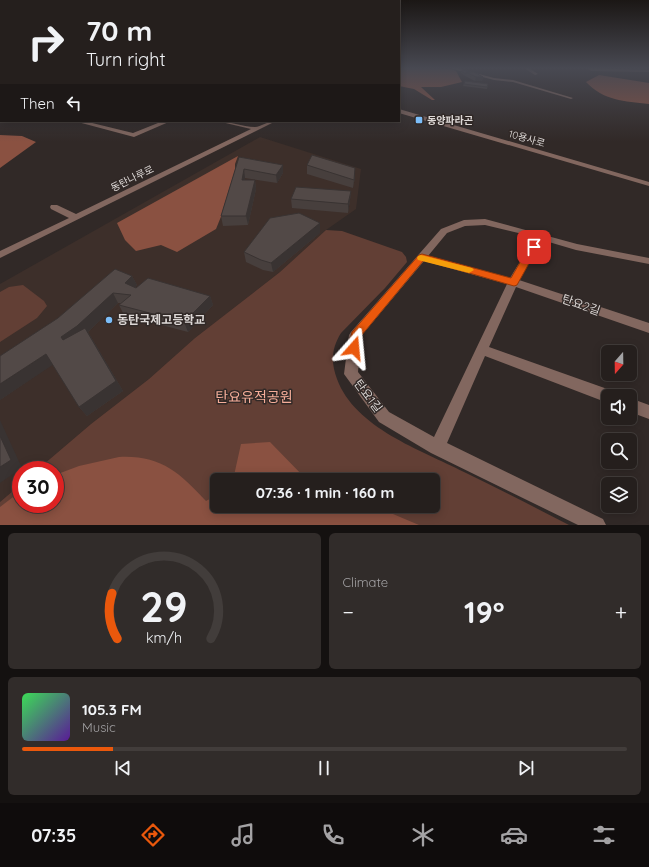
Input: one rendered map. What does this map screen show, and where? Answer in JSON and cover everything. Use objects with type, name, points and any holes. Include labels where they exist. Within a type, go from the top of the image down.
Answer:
[{"type":"street","points":[[552,92],[571,98]]},
{"type":"street","name":"10용사로","points":[[400,107],[649,179]]},
{"type":"street","name":"10용사로","points":[[400,111],[649,184]]},
{"type":"street","points":[[81,122],[134,135],[166,122]]},
{"type":"street","points":[[225,122],[257,129]]},
{"type":"street","name":"동탄나루로","points":[[0,255],[271,122]]},
{"type":"street","points":[[54,207],[76,218]]},
{"type":"street","name":"탄요1길","points":[[596,525],[437,447],[384,417],[351,374],[356,335],[444,231],[464,223],[485,222],[576,247],[649,261]]},
{"type":"street","points":[[437,447],[514,282],[540,236]]},
{"type":"street","name":"탄요2길","points":[[422,257],[514,282],[649,328]]},
{"type":"street","points":[[483,350],[601,393]]},
{"type":"street","points":[[637,407],[649,412]]},
{"type":"shaded area","points":[[420,92],[427,92],[435,100],[432,100]]},
{"type":"shaded area","points":[[649,92],[649,104],[615,99],[600,93]]},
{"type":"shaded area","points":[[0,135],[22,136],[36,142],[0,168]]},
{"type":"shaded area","name":"동탄국제고등학교","points":[[260,137],[361,169],[356,209],[326,230],[280,272],[195,338],[149,379],[91,424],[48,461],[12,461],[12,492],[0,502],[0,284]]},
{"type":"shaded area","points":[[238,156],[235,164],[235,182],[216,229],[177,252],[161,245],[136,251],[125,240],[117,223]]},
{"type":"shaded area","points":[[270,442],[300,473],[235,473],[241,444]]},
{"type":"shaded area","points":[[119,457],[133,457],[157,462],[168,467],[177,474],[206,501],[210,499],[210,513],[391,513],[419,525],[0,525],[0,507],[12,498],[12,513],[64,513],[64,472],[79,466]]},
{"type":"green space","name":"탄요유적공원","points":[[326,230],[342,231],[402,252],[406,257],[407,262],[385,288],[341,333],[335,345],[333,356],[334,367],[337,379],[346,396],[358,411],[391,436],[569,525],[0,525],[0,502],[12,492],[12,513],[64,513],[64,461],[48,461],[91,424],[149,379],[195,338],[280,272]]},
{"type":"green space","points":[[23,285],[44,301],[47,306],[37,318],[0,342],[0,292],[9,287]]},
{"type":"building","points":[[312,155],[355,168],[354,180],[307,165]]},
{"type":"building","points":[[239,157],[283,165],[276,175],[244,169],[242,180],[255,180],[246,216],[221,216]]},
{"type":"building","points":[[296,187],[351,191],[348,204],[291,199]]},
{"type":"building","points":[[299,213],[320,223],[271,263],[244,252],[270,218]]},
{"type":"building","points":[[115,269],[132,276],[125,283],[136,288],[148,278],[210,296],[184,322],[119,305],[131,295],[113,293],[77,326],[61,337],[63,340],[85,328],[116,381],[79,407],[46,354],[0,384],[0,356],[58,318]]},
{"type":"building","points":[[0,436],[11,460],[0,467]]},
{"type":"slow traffic","points":[[421,258],[422,257],[469,270]]},
{"type":"place","name":"동양파라곤","points":[[419,120]]},
{"type":"place","name":"동탄국제고등학교","points":[[109,320]]},
{"type":"route","points":[[354,348],[356,335],[422,257],[514,282],[534,247]]}]
